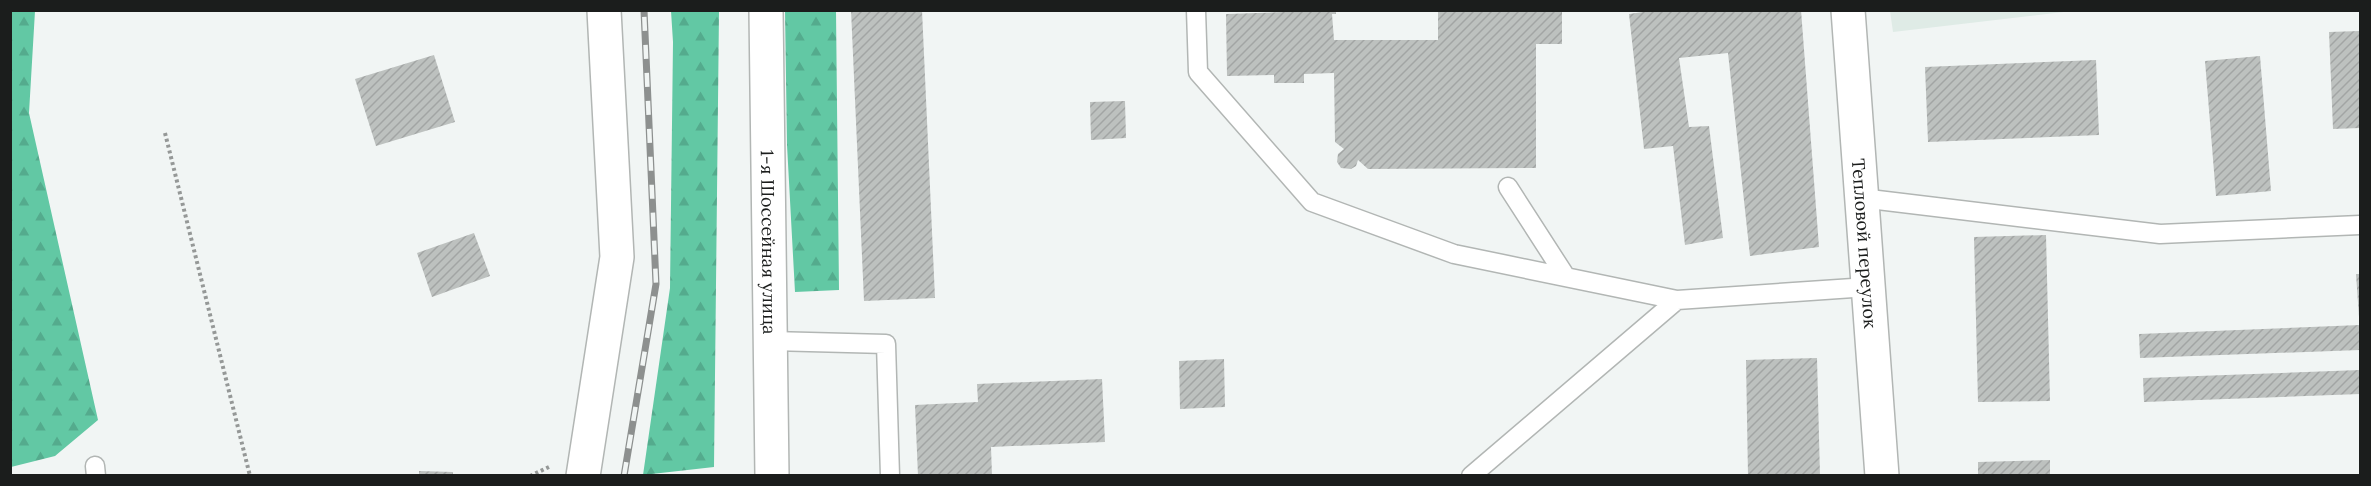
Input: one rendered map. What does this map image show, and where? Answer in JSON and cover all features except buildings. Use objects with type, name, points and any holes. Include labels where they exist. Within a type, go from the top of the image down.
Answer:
[{"type":"street","points":[[583,476],[617,257],[604,10]]},
{"type":"street","name":"1-я Шоссейная улица","points":[[766,10],[772,476]]},
{"type":"street","name":"Тепловой переулок","points":[[1848,10],[1882,476]]},
{"type":"lane","points":[[1196,10],[1198,72],[1312,202],[1454,254],[1677,300],[1868,288]]},
{"type":"lane","points":[[1508,187],[1566,277]]},
{"type":"lane","points":[[1861,198],[2160,234],[2361,225]]},
{"type":"lane","points":[[1472,476],[1677,300]]},
{"type":"lane","points":[[771,341],[886,344],[890,476]]},
{"type":"path","points":[[165,133],[250,476]]},
{"type":"shaded area","points":[[1890,10],[2072,11],[1893,32]]},
{"type":"green space","points":[[10,11],[35,11],[29,113],[98,420],[55,456],[11,467]]},
{"type":"green space","points":[[671,11],[719,11],[714,467],[643,475],[670,288],[673,42]]},
{"type":"green space","points":[[785,11],[836,11],[839,290],[795,292],[787,145]]},
{"type":"railway","points":[[624,476],[656,284],[644,10]]}]
